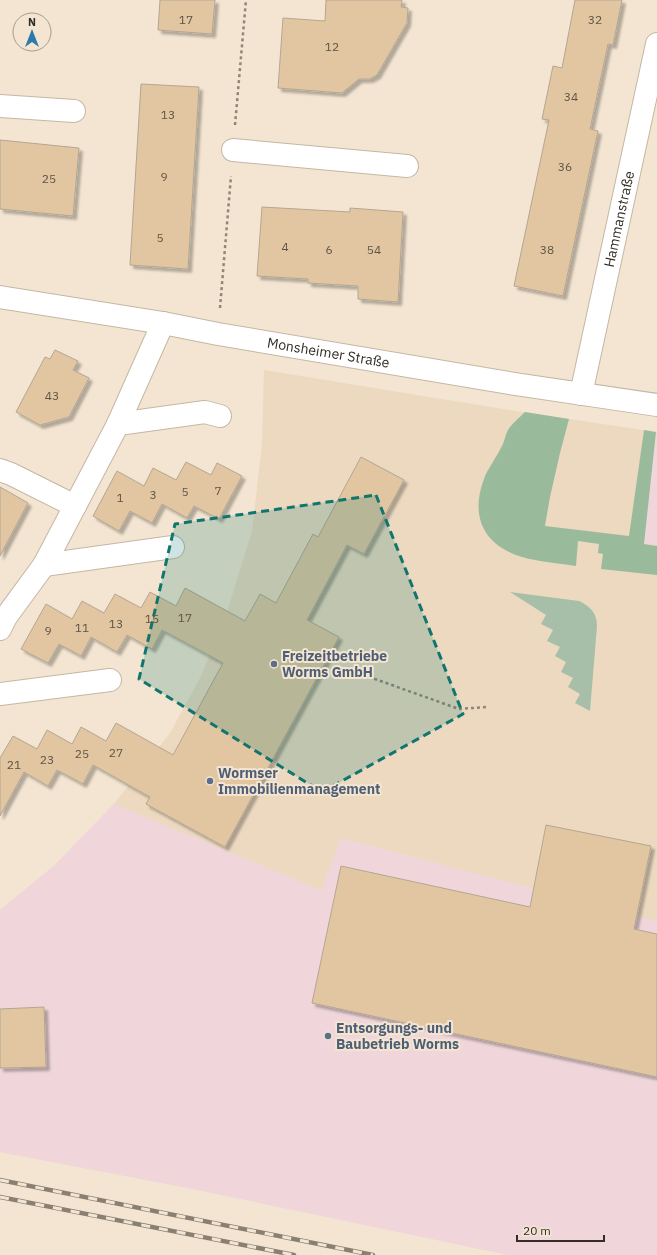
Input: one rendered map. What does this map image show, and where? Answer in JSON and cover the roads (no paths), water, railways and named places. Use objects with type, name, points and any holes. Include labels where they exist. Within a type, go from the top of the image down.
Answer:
[{"type":"street","name":"Hammanstraße","points":[[581,394],[657,44]]},
{"type":"street","points":[[0,106],[74,111]]},
{"type":"street","points":[[233,150],[407,166]]},
{"type":"street","name":"Monsheimer Straße","points":[[0,297],[581,394],[657,405]]},
{"type":"street","points":[[2,620],[44,565],[118,424],[163,323]]},
{"type":"street","points":[[118,424],[205,412],[220,416]]},
{"type":"street","points":[[0,470],[75,506]]},
{"type":"street","points":[[44,565],[173,547]]},
{"type":"street","points":[[0,694],[110,680]]},
{"type":"railway","points":[[0,1180],[373,1255]]},
{"type":"railway","points":[[0,1197],[294,1255]]},
{"type":"place","name":"Freizeitbetriebe Worms GmbH","points":[[274,664]]},
{"type":"place","name":"Wormser Immobilienmanagement","points":[[210,781]]},
{"type":"place","name":"Entsorgungs- und Baubetrieb Worms","points":[[328,1036]]}]
